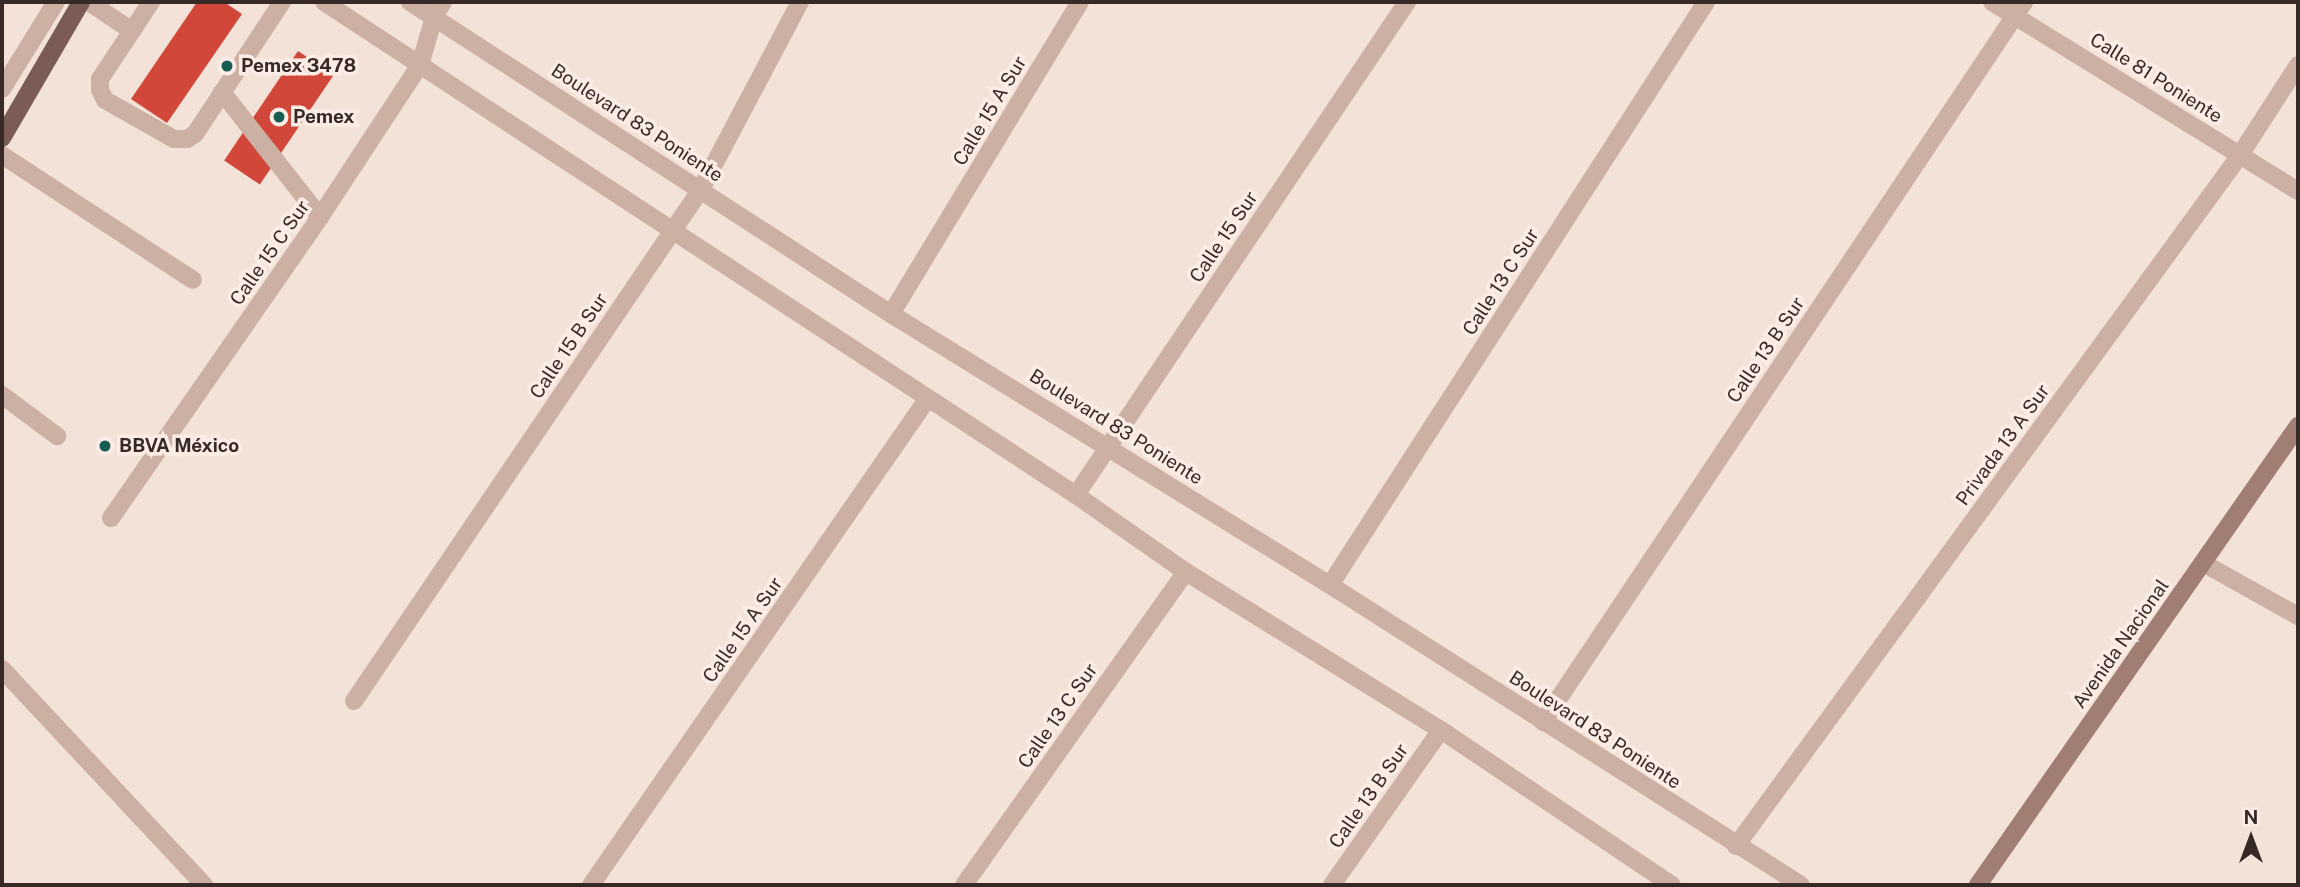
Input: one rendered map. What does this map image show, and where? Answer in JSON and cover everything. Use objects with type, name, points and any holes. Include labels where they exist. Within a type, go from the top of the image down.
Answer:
[{"type":"main road","points":[[2,138],[81,2]]},
{"type":"main road","name":"Avenida Nacional","points":[[1985,883],[2298,426]]},
{"type":"street","points":[[2,89],[56,2]]},
{"type":"street","points":[[89,2],[132,31]]},
{"type":"street","points":[[152,2],[100,79],[105,100],[174,139],[187,139],[195,134],[282,2]]},
{"type":"street","points":[[324,2],[1076,495],[1186,572],[1441,730],[1672,885]]},
{"type":"street","name":"Boulevard 83 Poniente","points":[[410,2],[439,10],[701,189],[891,314],[1330,585],[1801,885]]},
{"type":"street","name":"Calle 15 B Sur","points":[[354,701],[701,189],[800,2]]},
{"type":"street","name":"Calle 15 A Sur","points":[[891,314],[1080,2]]},
{"type":"street","name":"Calle 15 Sur","points":[[1076,495],[1407,2]]},
{"type":"street","name":"Calle 13 C Sur","points":[[1330,585],[1706,2]]},
{"type":"street","name":"Calle 81 Poniente","points":[[1992,2],[2019,9],[2298,191]]},
{"type":"street","name":"Calle 13 B Sur","points":[[1543,722],[2019,9]]},
{"type":"street","name":"Calle 15 C Sur","points":[[111,518],[320,217],[420,65],[439,10]]},
{"type":"street","name":"Privada 13 A Sur","points":[[1736,846],[2240,155],[2298,65]]},
{"type":"street","points":[[222,93],[320,217]]},
{"type":"street","points":[[2,155],[193,280]]},
{"type":"street","points":[[2,395],[57,436]]},
{"type":"street","name":"Calle 15 A Sur","points":[[591,885],[928,398]]},
{"type":"street","points":[[2203,563],[2298,615]]},
{"type":"street","name":"Calle 13 C Sur","points":[[964,885],[1186,572]]},
{"type":"street","points":[[2,669],[204,885]]},
{"type":"street","name":"Calle 13 B Sur","points":[[1332,885],[1441,730]]},
{"type":"building","points":[[197,2],[224,2],[242,14],[167,123],[131,99]]},
{"type":"building","name":"Pemex","points":[[298,51],[334,75],[260,184],[224,160]]},
{"type":"place","name":"Pemex 3478","points":[[227,66]]},
{"type":"place","name":"Pemex","points":[[279,117]]},
{"type":"place","name":"BBVA México","points":[[105,446]]}]
